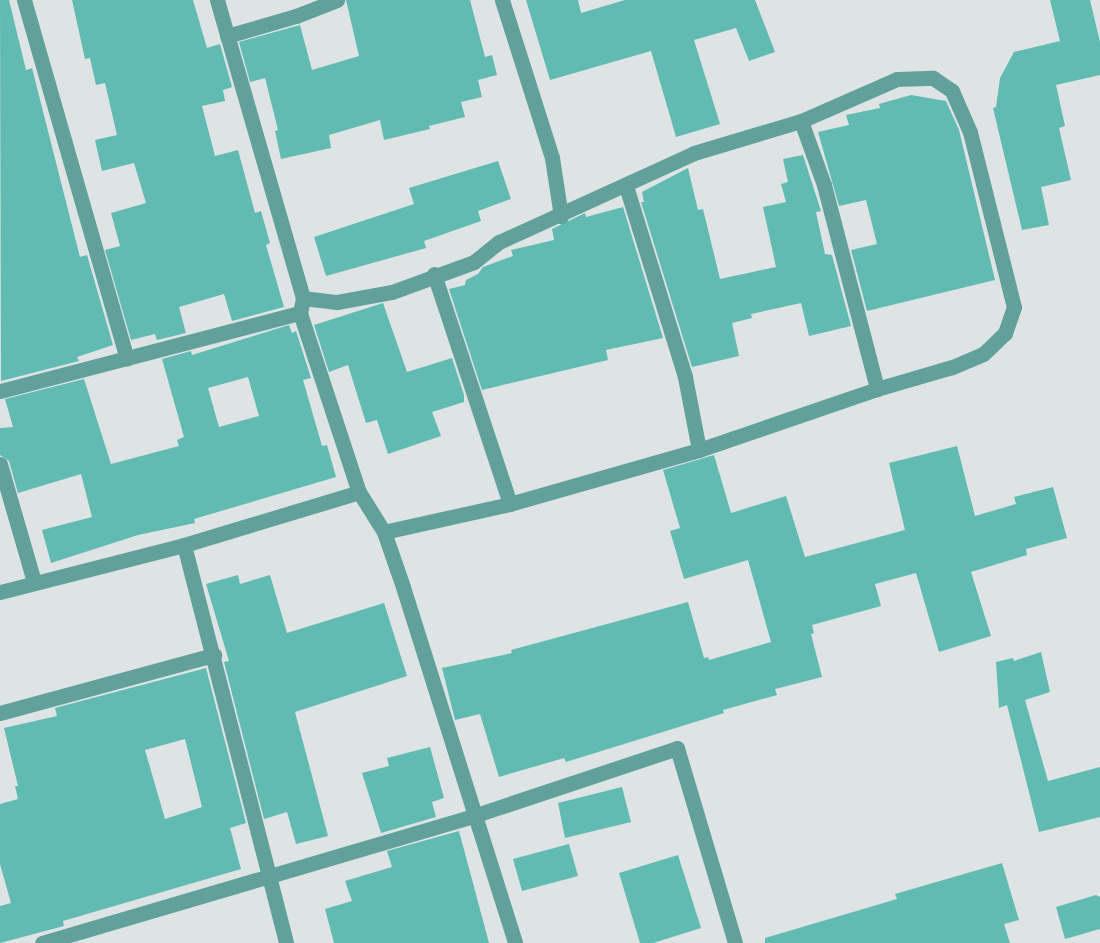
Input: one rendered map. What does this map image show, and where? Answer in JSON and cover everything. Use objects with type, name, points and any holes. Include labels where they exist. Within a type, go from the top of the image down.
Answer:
[{"type":"street","points":[[24,0],[127,359]]},
{"type":"street","points":[[216,0],[303,298],[300,314],[359,492],[384,532],[476,815],[515,943]]},
{"type":"street","points":[[227,36],[296,16],[337,0]]},
{"type":"street","points":[[502,0],[552,158],[561,216]]},
{"type":"street","points":[[303,298],[337,302],[392,292],[434,274],[474,262],[499,242],[561,216],[694,153],[801,121],[897,79],[933,78],[952,91],[970,132],[1014,307],[1005,333],[983,354],[952,368],[877,389],[699,450],[510,504],[384,532]]},
{"type":"street","points":[[801,121],[824,185],[877,389]]},
{"type":"street","points":[[626,186],[685,377],[699,450]]},
{"type":"street","points":[[434,274],[510,504]]},
{"type":"street","points":[[0,391],[300,314]]},
{"type":"street","points":[[0,464],[34,582]]},
{"type":"street","points":[[0,592],[184,545],[359,492]]},
{"type":"street","points":[[184,545],[214,655],[286,943]]},
{"type":"street","points":[[0,712],[214,655]]},
{"type":"street","points":[[42,943],[270,874],[476,815],[677,748],[735,943]]},
{"type":"building","points":[[0,0],[9,0],[26,70],[32,68],[80,257],[87,255],[113,345],[77,357],[79,361],[1,381]]},
{"type":"building","points":[[72,0],[193,0],[207,48],[220,44],[232,87],[223,90],[225,101],[202,106],[215,156],[238,150],[255,213],[261,211],[270,243],[266,245],[284,307],[232,321],[224,294],[179,307],[186,333],[157,340],[155,334],[131,340],[105,250],[120,246],[111,213],[146,203],[134,163],[102,171],[95,140],[117,135],[105,83],[96,85],[90,58],[85,59]]},
{"type":"building","points":[[346,0],[470,0],[485,57],[492,55],[497,75],[478,80],[482,97],[461,102],[465,117],[429,126],[430,129],[384,140],[380,120],[329,135],[331,148],[281,159],[275,131],[278,130],[265,78],[250,82],[239,42],[300,25],[312,70],[359,56]]},
{"type":"building","points":[[526,0],[578,0],[581,13],[625,0],[755,0],[775,52],[749,61],[736,28],[694,40],[720,124],[676,137],[651,51],[550,80]]},
{"type":"building","points":[[1050,0],[1090,0],[1100,42],[1100,75],[1056,85],[1065,126],[1059,128],[1071,180],[1041,187],[1049,225],[1022,230],[993,108],[996,107],[1000,78],[1014,52],[1060,41]]},
{"type":"building","points":[[911,95],[946,101],[959,130],[995,280],[867,311],[851,250],[877,244],[866,200],[839,206],[818,132],[849,125],[846,115],[880,108],[879,104]]},
{"type":"building","points":[[803,155],[821,211],[816,212],[825,254],[832,255],[851,326],[809,336],[801,303],[751,314],[752,318],[732,323],[739,356],[692,367],[641,202],[644,202],[642,192],[688,168],[698,210],[703,209],[720,279],[776,267],[763,207],[786,202],[781,184],[788,182],[783,159]]},
{"type":"building","points":[[498,161],[511,199],[478,211],[481,221],[424,241],[426,248],[326,276],[314,237],[414,204],[409,188]]},
{"type":"building","points":[[623,207],[663,338],[606,350],[608,360],[482,390],[449,289],[465,285],[466,280],[478,274],[483,267],[513,256],[511,250],[554,240],[552,229],[585,213],[586,217]]},
{"type":"building","points":[[383,303],[407,372],[452,358],[464,395],[464,402],[432,412],[441,436],[388,454],[377,420],[366,423],[348,365],[329,372],[314,325]]},
{"type":"building","points":[[289,325],[292,333],[296,331],[311,378],[303,380],[322,446],[327,445],[336,477],[194,519],[195,523],[138,535],[51,563],[42,530],[92,517],[81,474],[18,493],[9,461],[0,455],[0,428],[13,427],[5,399],[84,379],[111,464],[179,446],[177,440],[184,437],[162,359],[191,351],[192,355]],"holes":[[[248,377],[259,416],[219,427],[208,388]]]},
{"type":"building","points":[[957,446],[975,516],[1016,504],[1014,497],[1053,487],[1067,538],[1026,549],[1027,555],[971,572],[991,636],[939,652],[916,573],[875,584],[881,606],[812,625],[814,633],[811,634],[822,677],[775,689],[777,695],[723,710],[724,713],[566,762],[564,758],[499,777],[480,714],[455,720],[442,668],[512,653],[511,650],[688,602],[704,658],[708,657],[709,660],[771,642],[748,560],[684,579],[670,531],[680,528],[663,470],[714,455],[731,513],[786,496],[805,557],[905,530],[889,463]]},
{"type":"building","points":[[238,575],[240,584],[270,575],[287,633],[384,603],[407,676],[295,712],[328,836],[296,844],[287,812],[264,819],[224,662],[229,661],[206,584]]},
{"type":"building","points":[[1041,652],[1050,692],[1025,700],[1048,781],[1100,767],[1100,817],[1039,832],[1007,705],[999,708],[996,662],[1013,658],[1014,661]]},
{"type":"building","points":[[206,668],[246,823],[230,828],[241,869],[63,921],[64,926],[0,943],[0,906],[11,903],[0,864],[0,804],[18,799],[15,786],[18,786],[4,728],[57,716],[55,708]],"holes":[[[185,739],[202,807],[165,819],[145,750]]]},
{"type":"building","points":[[430,747],[444,798],[432,802],[436,817],[381,833],[362,773],[389,766],[387,758]]},
{"type":"building","points":[[622,787],[631,822],[565,838],[558,803]]},
{"type":"building","points":[[459,831],[489,943],[334,943],[325,909],[352,901],[345,881],[392,867],[387,851]]},
{"type":"building","points":[[569,844],[578,876],[522,891],[513,859]]},
{"type":"building","points":[[678,855],[701,928],[653,943],[640,943],[619,873]]},
{"type":"building","points":[[1002,863],[1019,920],[1004,924],[1010,943],[765,943],[765,938],[897,899],[895,894]]},
{"type":"building","points":[[1096,895],[1100,897],[1100,929],[1065,939],[1056,907]]}]
